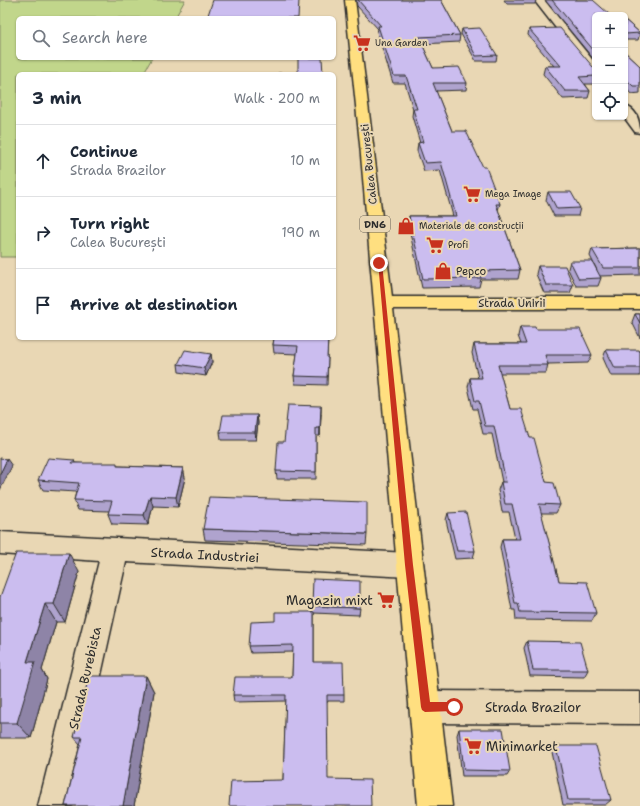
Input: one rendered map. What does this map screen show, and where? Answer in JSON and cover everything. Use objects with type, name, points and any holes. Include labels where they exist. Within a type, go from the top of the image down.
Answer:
[{"type":"main road","name":"Calea București","points":[[350,0],[383,303],[409,565],[436,806]]},
{"type":"main road","name":"Strada Unirii","points":[[383,303],[640,303]]},
{"type":"street","points":[[539,0],[592,67]]},
{"type":"street","points":[[628,114],[640,129]]},
{"type":"street","name":"Strada Industriei","points":[[0,543],[409,565]]},
{"type":"street","name":"Strada Burebista","points":[[55,806],[115,550]]},
{"type":"street","name":"Strada Brazilor","points":[[425,707],[640,708]]},
{"type":"green space","points":[[0,0],[185,0],[176,16],[16,16],[16,60],[151,60],[144,72],[16,72],[16,257],[0,257]]},
{"type":"building","points":[[213,0],[299,0],[298,16],[208,16]]},
{"type":"building","points":[[358,0],[441,0],[460,35],[419,37],[433,68],[459,67],[467,83],[433,83],[452,131],[466,131],[483,167],[486,167],[500,204],[496,204],[520,270],[479,271],[481,278],[423,279],[409,216],[456,216],[441,162],[425,163],[418,143],[423,142],[413,109],[417,109],[406,76],[394,76],[378,26],[381,26]]},
{"type":"building","points":[[552,0],[593,0],[607,12],[592,12],[592,48]]},
{"type":"building","points":[[628,23],[640,33],[628,34]]},
{"type":"building","points":[[480,28],[497,55],[476,56],[462,29]]},
{"type":"building","points":[[560,28],[592,66],[592,76],[579,77],[590,91],[565,91],[545,66],[561,66],[529,29]]},
{"type":"building","points":[[628,55],[640,66],[640,86],[633,86],[628,81]]},
{"type":"building","points":[[298,60],[322,60],[323,72],[298,72]]},
{"type":"building","points":[[548,192],[571,192],[580,208],[557,209]]},
{"type":"building","points":[[640,248],[640,268],[603,268],[592,249]]},
{"type":"building","points":[[570,261],[592,261],[601,278],[579,279]]},
{"type":"building","points":[[538,266],[565,266],[573,285],[546,285]]},
{"type":"building","points":[[635,314],[640,314],[640,323]]},
{"type":"building","points":[[520,327],[535,327],[536,329],[580,329],[592,355],[545,355],[548,365],[498,365],[510,409],[521,409],[530,438],[534,438],[546,482],[554,483],[560,505],[539,504],[559,581],[587,582],[596,613],[520,612],[518,603],[515,603],[502,539],[520,539],[512,504],[505,504],[501,482],[506,482],[494,426],[485,426],[479,401],[475,401],[470,378],[482,378],[474,344],[526,344]]},
{"type":"building","points":[[274,340],[328,340],[327,377],[294,376],[298,346],[273,345]]},
{"type":"building","points":[[185,350],[211,354],[204,368],[178,364]]},
{"type":"building","points":[[606,350],[639,350],[640,368],[615,368]]},
{"type":"building","points":[[288,405],[321,406],[320,428],[316,428],[316,472],[276,471],[278,442],[284,442]]},
{"type":"building","points":[[223,415],[257,415],[255,432],[220,432]]},
{"type":"building","points":[[0,458],[7,459],[0,474]]},
{"type":"building","points":[[48,458],[74,460],[72,463],[117,463],[117,466],[183,468],[176,497],[150,496],[144,515],[108,514],[112,501],[74,500],[79,483],[38,480]]},
{"type":"building","points":[[209,497],[367,502],[367,534],[203,529]]},
{"type":"building","points":[[466,512],[475,551],[457,551],[448,513]]},
{"type":"building","points":[[16,553],[69,553],[54,604],[45,604],[27,662],[35,662],[17,723],[0,723],[0,597]]},
{"type":"building","points":[[313,579],[360,581],[360,608],[312,606]]},
{"type":"building","points":[[275,612],[314,612],[314,662],[343,662],[344,695],[327,695],[328,779],[370,780],[371,806],[229,806],[231,781],[283,780],[286,695],[233,695],[235,677],[292,677],[293,645],[249,646],[251,622],[275,621]]},
{"type":"building","points":[[527,641],[580,642],[588,670],[533,670]]},
{"type":"building","points":[[89,676],[146,676],[123,806],[65,806],[82,737],[74,737]]},
{"type":"building","points":[[459,729],[503,729],[510,771],[464,770]]},
{"type":"building","points":[[556,746],[596,746],[611,800],[568,800]]},
{"type":"place","name":"Una Garden","points":[[362,43]]},
{"type":"place","name":"Mega Image","points":[[472,194]]},
{"type":"place","name":"Materiale de construcții","points":[[406,226]]},
{"type":"place","name":"Profi","points":[[435,245]]},
{"type":"place","name":"Pepco","points":[[443,271]]},
{"type":"place","name":"Magazin mixt","points":[[386,600]]},
{"type":"place","name":"Minimarket","points":[[473,746]]},
{"type":"route","points":[[379,263],[409,565],[425,707],[454,707]]}]
